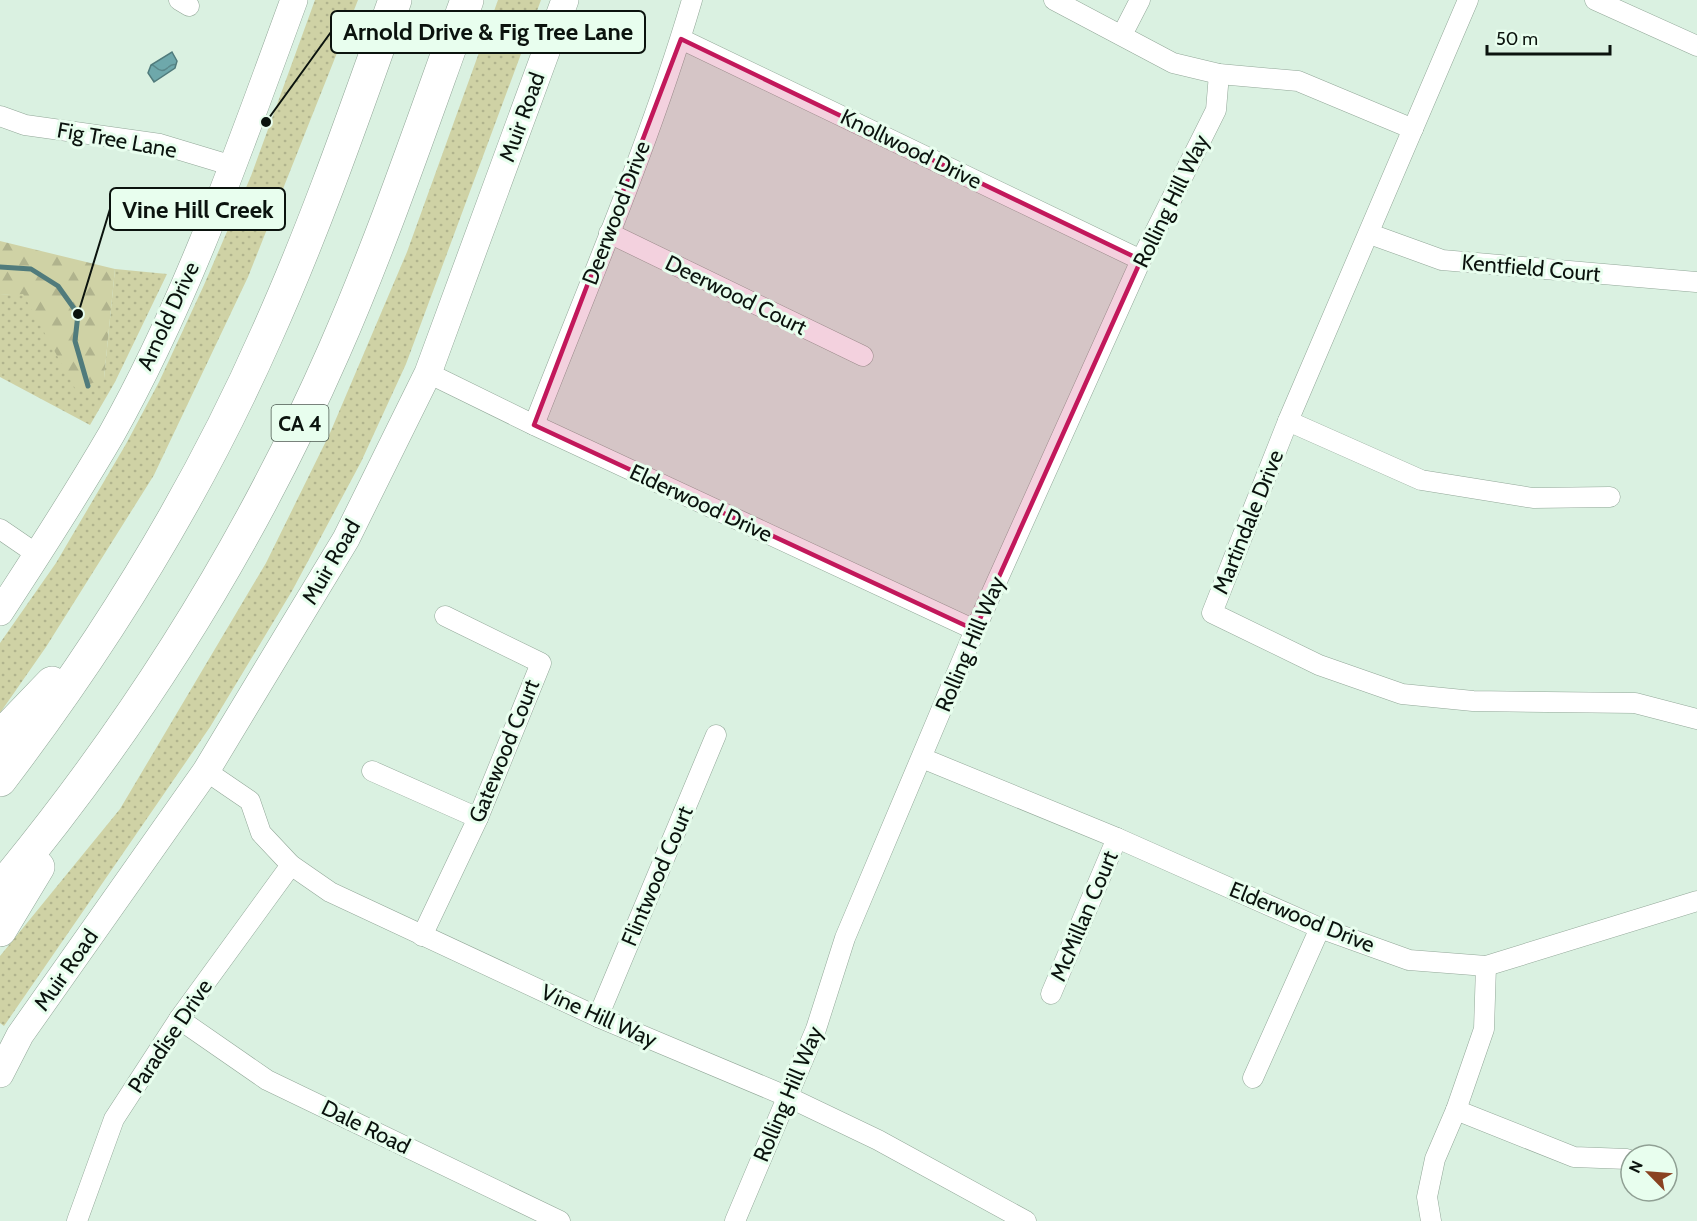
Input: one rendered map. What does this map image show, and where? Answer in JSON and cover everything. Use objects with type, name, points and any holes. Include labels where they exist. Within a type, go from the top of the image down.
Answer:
[{"type":"highway","points":[[0,780],[97,645],[180,508],[255,362],[314,222],[395,0]]},
{"type":"highway","name":"CA 4","points":[[0,889],[63,810],[115,739],[182,637],[240,539],[293,438],[367,273],[467,0]]},
{"type":"highway","points":[[0,736],[41,693],[97,645]]},
{"type":"highway","points":[[0,930],[38,867],[63,810]]},
{"type":"street","name":"Arnold Drive","points":[[0,612],[38,555],[111,434],[144,370],[233,166],[294,0]]},
{"type":"street","name":"Muir Road","points":[[0,1074],[20,1035],[206,771],[346,539],[428,373],[565,0]]},
{"type":"street","name":"Deerwood Drive","points":[[534,425],[609,233],[681,39],[692,0]]},
{"type":"street","points":[[1054,0],[1173,63],[1219,74],[1298,81],[1413,129]]},
{"type":"street","points":[[1122,35],[1140,0]]},
{"type":"street","name":"Martindale Drive","points":[[1468,0],[1370,234],[1288,421],[1212,612],[1319,665],[1402,694],[1473,701],[1635,703],[1697,719]]},
{"type":"street","points":[[1595,0],[1697,46]]},
{"type":"street","name":"Knollwood Drive","points":[[681,39],[1141,260]]},
{"type":"street","name":"Rolling Hill Way","points":[[735,1221],[816,1029],[845,938],[975,630],[1141,260],[1216,110],[1219,74]]},
{"type":"street","name":"Fig Tree Lane","points":[[0,116],[25,125],[160,144],[233,166]]},
{"type":"street","name":"Deerwood Court","points":[[609,233],[863,356]]},
{"type":"street","name":"Kentfield Court","points":[[1370,234],[1442,260],[1696,282]]},
{"type":"street","name":"Elderwood Drive","points":[[428,373],[534,425],[975,630]]},
{"type":"street","points":[[1288,421],[1421,480],[1533,498],[1610,497]]},
{"type":"street","points":[[0,529],[38,555]]},
{"type":"street","name":"Gatewood Court","points":[[422,936],[478,818],[541,663],[445,616]]},
{"type":"street","name":"Flintwood Court","points":[[598,1017],[716,735]]},
{"type":"street","name":"Elderwood Drive","points":[[922,758],[1117,838],[1320,928],[1409,960],[1486,966],[1697,901]]},
{"type":"street","name":"Vine Hill Way","points":[[206,771],[250,801],[261,833],[291,866],[330,892],[598,1017],[786,1096],[878,1140],[1026,1221]]},
{"type":"street","points":[[372,771],[478,818]]},
{"type":"street","name":"McMillan Court","points":[[1051,994],[1117,838]]},
{"type":"street","name":"Paradise Drive","points":[[77,1221],[114,1119],[179,1019],[291,866]]},
{"type":"street","points":[[1253,1078],[1320,928]]},
{"type":"street","points":[[1431,1221],[1427,1197],[1435,1159],[1456,1110],[1485,1029],[1486,966]]},
{"type":"street","name":"Dale Road","points":[[179,1019],[267,1080],[560,1221]]},
{"type":"street","points":[[1456,1110],[1574,1157],[1619,1159]]},
{"type":"highlighted area","points":[[681,39],[1141,260],[975,630],[534,425]]},
{"type":"green space","points":[[315,0],[358,0],[248,277],[154,475],[46,647],[0,713],[0,643],[56,563],[126,444],[159,382],[251,176]]},
{"type":"green space","points":[[498,0],[541,0],[406,364],[361,462],[292,591],[210,727],[4,1026],[0,1023],[0,956],[120,809],[266,563],[330,433],[407,252]]},
{"type":"green space","points":[[0,241],[115,269],[104,378],[76,390],[23,294],[0,295]]},
{"type":"green space","points":[[115,269],[167,274],[115,382],[90,425],[0,377],[0,295],[23,293],[39,321],[104,378]]},
{"type":"water","points":[[172,52],[177,61],[175,68],[154,82],[148,73],[151,65]]},
{"type":"waterway","points":[[0,267],[31,269],[58,286],[78,314],[75,341],[88,386]]},
{"type":"place","name":"Arnold Drive & Fig Tree Lane","points":[[266,122]]},
{"type":"place","name":"Vine Hill Creek","points":[[78,314]]}]
